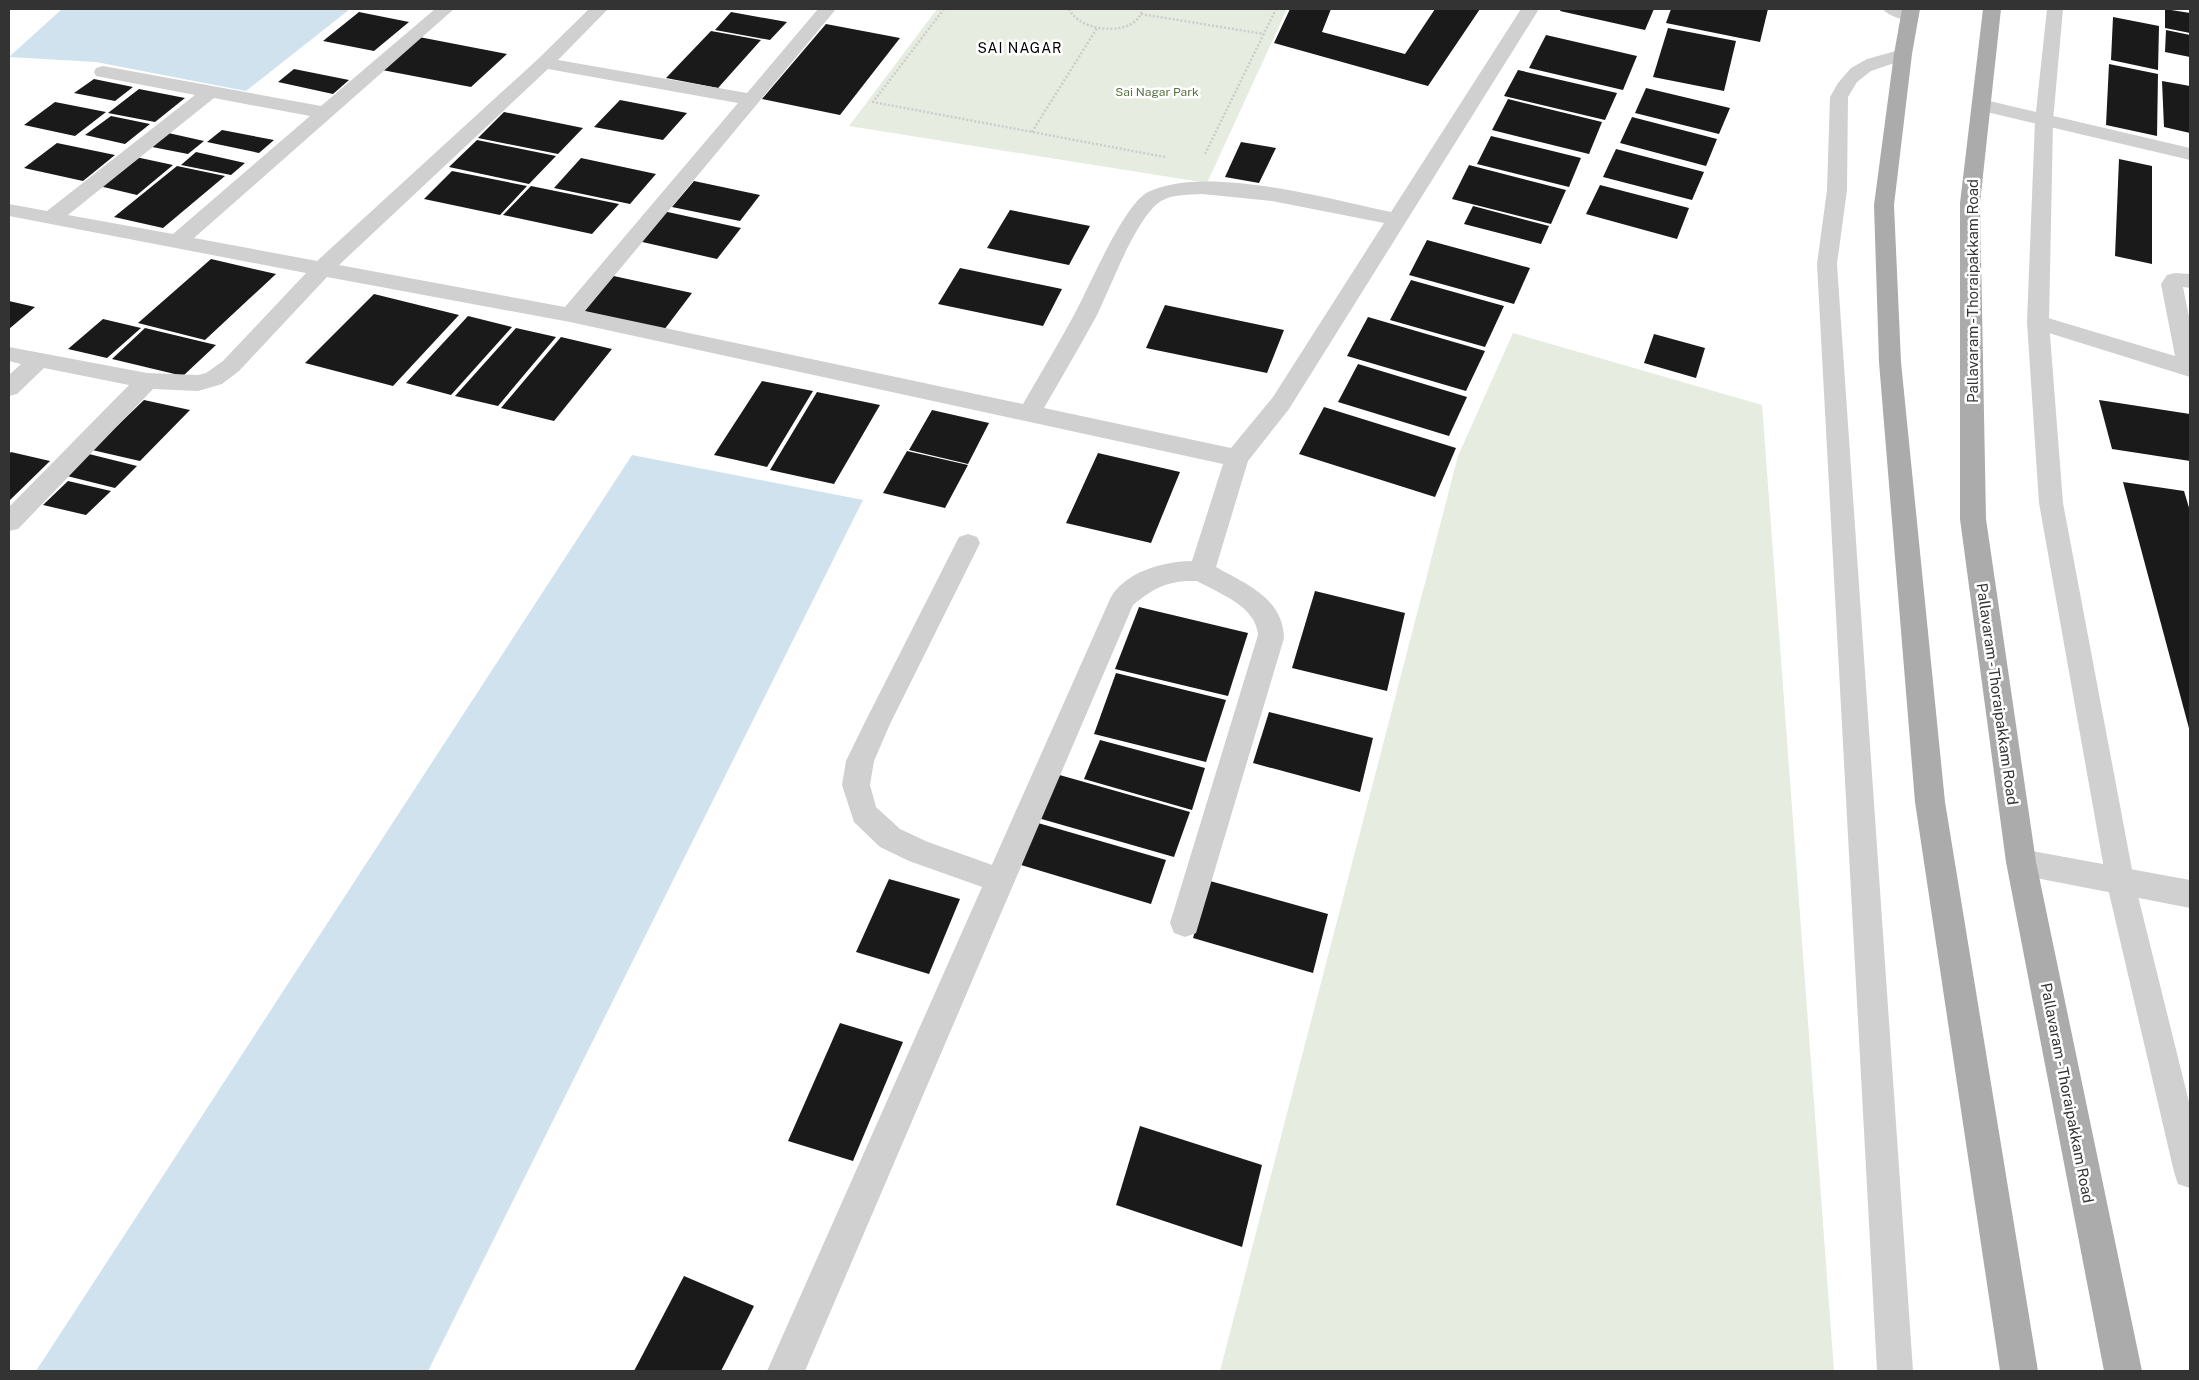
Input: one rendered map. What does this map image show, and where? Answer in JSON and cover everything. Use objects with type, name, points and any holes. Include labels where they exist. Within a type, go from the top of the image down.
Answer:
[{"type":"main road","name":"Pallavaram - Thoraipakkam Road","points":[[1992,9],[1970,203],[1973,519],[2021,862],[2123,1371]]},
{"type":"main road","points":[[1904,11],[1903,54],[1884,205],[1890,362],[1930,802],[2019,1371]]},
{"type":"street","points":[[178,241],[445,9]]},
{"type":"street","points":[[9,354],[147,381],[198,383],[214,379],[230,366],[322,269],[544,64],[599,9]]},
{"type":"street","points":[[570,315],[827,9]]},
{"type":"street","points":[[1202,571],[1237,458],[1281,404],[1530,9]]},
{"type":"street","points":[[544,64],[750,99]]},
{"type":"street","points":[[103,72],[326,113]]},
{"type":"street","points":[[51,218],[211,91]]},
{"type":"street","points":[[1981,105],[2044,122],[2190,154]]},
{"type":"street","points":[[1029,414],[1137,217],[1154,196],[1181,187],[1211,187],[1261,193],[1397,220]]},
{"type":"street","points":[[9,210],[570,315],[1237,458]]},
{"type":"street","points":[[2039,314],[2188,363],[2172,284],[2175,280],[2190,281]]},
{"type":"street","points":[[9,388],[39,360]]},
{"type":"street","points":[[9,522],[147,381]]},
{"type":"street","points":[[786,1371],[1123,599],[1142,583],[1163,573],[1184,570],[1202,571],[1252,602],[1265,614],[1270,625],[1271,638],[1185,923]]},
{"type":"street","points":[[2021,862],[2190,894]]},
{"type":"lane","points":[[2055,9],[2044,122],[2039,314],[2051,503],[2120,880],[2190,1172]]},
{"type":"lane","points":[[1895,1371],[1827,264],[1837,190],[1839,97],[1844,86],[1863,66],[1903,54]]},
{"type":"lane","points":[[968,543],[876,724],[860,761],[856,785],[864,813],[890,838],[919,852],[999,880]]},
{"type":"path","points":[[944,9],[873,102],[1172,158]]},
{"type":"path","points":[[1070,9],[1072,17],[1080,23],[1097,28],[1118,27],[1130,24],[1138,18],[1142,9]]},
{"type":"path","points":[[1205,155],[1276,9]]},
{"type":"path","points":[[1141,14],[1264,34]]},
{"type":"path","points":[[1032,132],[1097,28]]},
{"type":"green space","name":"Sai Nagar Park","points":[[937,9],[1287,9],[1207,183],[849,126]]},
{"type":"green space","points":[[1513,333],[1762,405],[1834,1371],[1220,1371],[1458,456]]},
{"type":"water","points":[[62,9],[350,9],[246,91],[96,62],[9,57]]},
{"type":"water","points":[[632,455],[863,500],[428,1371],[36,1371]]},
{"type":"building","points":[[1290,9],[1331,9],[1322,32],[1405,54],[1435,9],[1480,9],[1428,86],[1274,43]]},
{"type":"building","points":[[1561,9],[1654,9],[1645,30],[1560,11]]},
{"type":"building","points":[[1671,9],[1768,9],[1760,42],[1666,23]]},
{"type":"building","points":[[2165,9],[2190,13],[2190,33],[2165,28]]},
{"type":"building","points":[[359,12],[409,22],[374,51],[323,41]]},
{"type":"building","points":[[731,12],[787,22],[770,40],[715,30]]},
{"type":"building","points":[[2113,17],[2159,26],[2158,70],[2111,60]]},
{"type":"building","points":[[826,24],[900,38],[840,115],[762,99]]},
{"type":"building","points":[[1668,28],[1736,41],[1724,91],[1653,77]]},
{"type":"building","points":[[2166,30],[2190,35],[2190,57],[2165,52]]},
{"type":"building","points":[[711,31],[761,40],[718,88],[666,78]]},
{"type":"building","points":[[1546,35],[1637,56],[1623,90],[1529,68]]},
{"type":"building","points":[[419,37],[507,54],[471,87],[382,70]]},
{"type":"building","points":[[2109,64],[2158,74],[2157,136],[2106,125]]},
{"type":"building","points":[[294,69],[349,80],[333,94],[278,82]]},
{"type":"building","points":[[1518,70],[1617,93],[1605,120],[1504,96]]},
{"type":"building","points":[[94,79],[133,87],[115,101],[74,93]]},
{"type":"building","points":[[2162,81],[2190,86],[2190,133],[2164,127]]},
{"type":"building","points":[[1646,88],[1730,108],[1719,134],[1635,113]]},
{"type":"building","points":[[139,89],[185,98],[155,122],[108,113]]},
{"type":"building","points":[[1508,99],[1602,122],[1589,154],[1492,130]]},
{"type":"building","points":[[620,100],[687,113],[663,140],[594,127]]},
{"type":"building","points":[[55,102],[106,112],[75,136],[24,125]]},
{"type":"building","points":[[504,112],[583,128],[558,154],[478,138]]},
{"type":"building","points":[[111,116],[150,124],[125,144],[85,135]]},
{"type":"building","points":[[1632,117],[1717,139],[1706,166],[1620,143]]},
{"type":"building","points":[[222,130],[274,140],[259,153],[207,142]]},
{"type":"building","points":[[164,132],[204,141],[188,154],[147,146]]},
{"type":"building","points":[[1491,136],[1581,158],[1569,187],[1477,164]]},
{"type":"building","points":[[477,140],[556,156],[529,184],[449,167]]},
{"type":"building","points":[[1241,142],[1276,148],[1259,183],[1225,177]]},
{"type":"building","points":[[57,143],[115,155],[83,181],[24,168]]},
{"type":"building","points":[[1616,149],[1704,172],[1692,200],[1603,177]]},
{"type":"building","points":[[196,152],[245,163],[231,175],[181,165]]},
{"type":"building","points":[[131,156],[173,165],[137,195],[95,185]]},
{"type":"building","points":[[581,158],[656,174],[630,204],[554,188]]},
{"type":"building","points":[[2119,159],[2152,166],[2152,264],[2115,256]]},
{"type":"building","points":[[1469,165],[1566,190],[1551,224],[1452,199]]},
{"type":"building","points":[[177,166],[225,176],[163,228],[114,217]]},
{"type":"building","points":[[452,171],[527,186],[500,215],[424,199]]},
{"type":"building","points":[[694,181],[760,195],[740,221],[672,207]]},
{"type":"building","points":[[1600,185],[1689,208],[1677,239],[1586,214]]},
{"type":"building","points":[[531,186],[619,204],[592,234],[503,215]]},
{"type":"building","points":[[1473,206],[1549,226],[1541,244],[1464,224]]},
{"type":"building","points":[[1010,210],[1090,226],[1069,265],[987,248]]},
{"type":"building","points":[[663,211],[741,228],[717,259],[638,241]]},
{"type":"building","points":[[1427,240],[1530,268],[1514,304],[1409,275]]},
{"type":"building","points":[[211,259],[276,274],[205,340],[138,323]]},
{"type":"building","points":[[960,268],[1062,289],[1043,326],[938,304]]},
{"type":"building","points":[[609,275],[692,293],[664,330],[579,310]]},
{"type":"building","points":[[1411,280],[1504,306],[1485,347],[1390,320]]},
{"type":"building","points":[[374,294],[459,315],[393,386],[305,363]]},
{"type":"building","points":[[9,301],[35,307],[9,329]]},
{"type":"building","points":[[1165,305],[1284,330],[1267,373],[1146,348]]},
{"type":"building","points":[[468,316],[512,327],[451,395],[406,383]]},
{"type":"building","points":[[1368,317],[1485,351],[1466,391],[1347,356]]},
{"type":"building","points":[[103,319],[141,328],[107,358],[68,349]]},
{"type":"building","points":[[145,328],[216,345],[183,376],[112,359]]},
{"type":"building","points":[[516,328],[556,337],[498,406],[455,396]]},
{"type":"building","points":[[1654,334],[1705,348],[1696,378],[1644,363]]},
{"type":"building","points":[[561,337],[612,349],[554,421],[501,408]]},
{"type":"building","points":[[1358,364],[1467,397],[1449,436],[1338,402]]},
{"type":"building","points":[[762,381],[813,391],[767,467],[714,455]]},
{"type":"building","points":[[817,392],[880,405],[834,484],[770,470]]},
{"type":"building","points":[[144,400],[190,410],[140,461],[92,450]]},
{"type":"building","points":[[2099,400],[2190,414],[2190,461],[2112,449]]},
{"type":"building","points":[[1324,407],[1456,448],[1435,497],[1299,454]]},
{"type":"building","points":[[932,410],[989,423],[968,464],[909,450]]},
{"type":"building","points":[[907,451],[968,465],[945,508],[883,493]]},
{"type":"building","points":[[11,452],[50,461],[9,501],[9,454]]},
{"type":"building","points":[[1098,453],[1180,472],[1151,543],[1066,523]]},
{"type":"building","points":[[89,454],[137,466],[115,488],[67,476]]},
{"type":"building","points":[[68,481],[111,491],[86,515],[43,505]]},
{"type":"building","points":[[2123,482],[2184,491],[2190,511],[2190,732]]},
{"type":"building","points":[[1315,591],[1405,613],[1387,691],[1292,668]]},
{"type":"building","points":[[1139,607],[1248,633],[1228,696],[1115,669]]},
{"type":"building","points":[[1116,673],[1226,700],[1206,762],[1094,734]]},
{"type":"building","points":[[1269,712],[1373,738],[1360,792],[1253,763]]},
{"type":"building","points":[[1100,740],[1205,768],[1192,810],[1084,779]]},
{"type":"building","points":[[1056,774],[1190,812],[1174,857],[1038,818]]},
{"type":"building","points":[[1038,823],[1166,860],[1151,904],[1021,865]]},
{"type":"building","points":[[889,879],[960,899],[929,974],[856,952]]},
{"type":"building","points":[[1210,881],[1328,914],[1313,973],[1193,938]]},
{"type":"building","points":[[840,1023],[903,1042],[853,1161],[788,1141]]},
{"type":"building","points":[[1140,1126],[1262,1165],[1242,1247],[1116,1205]]},
{"type":"building","points":[[684,1276],[754,1306],[721,1371],[634,1371]]},
{"type":"district","name":"SAI NAGAR","points":[[1020,48]]}]
